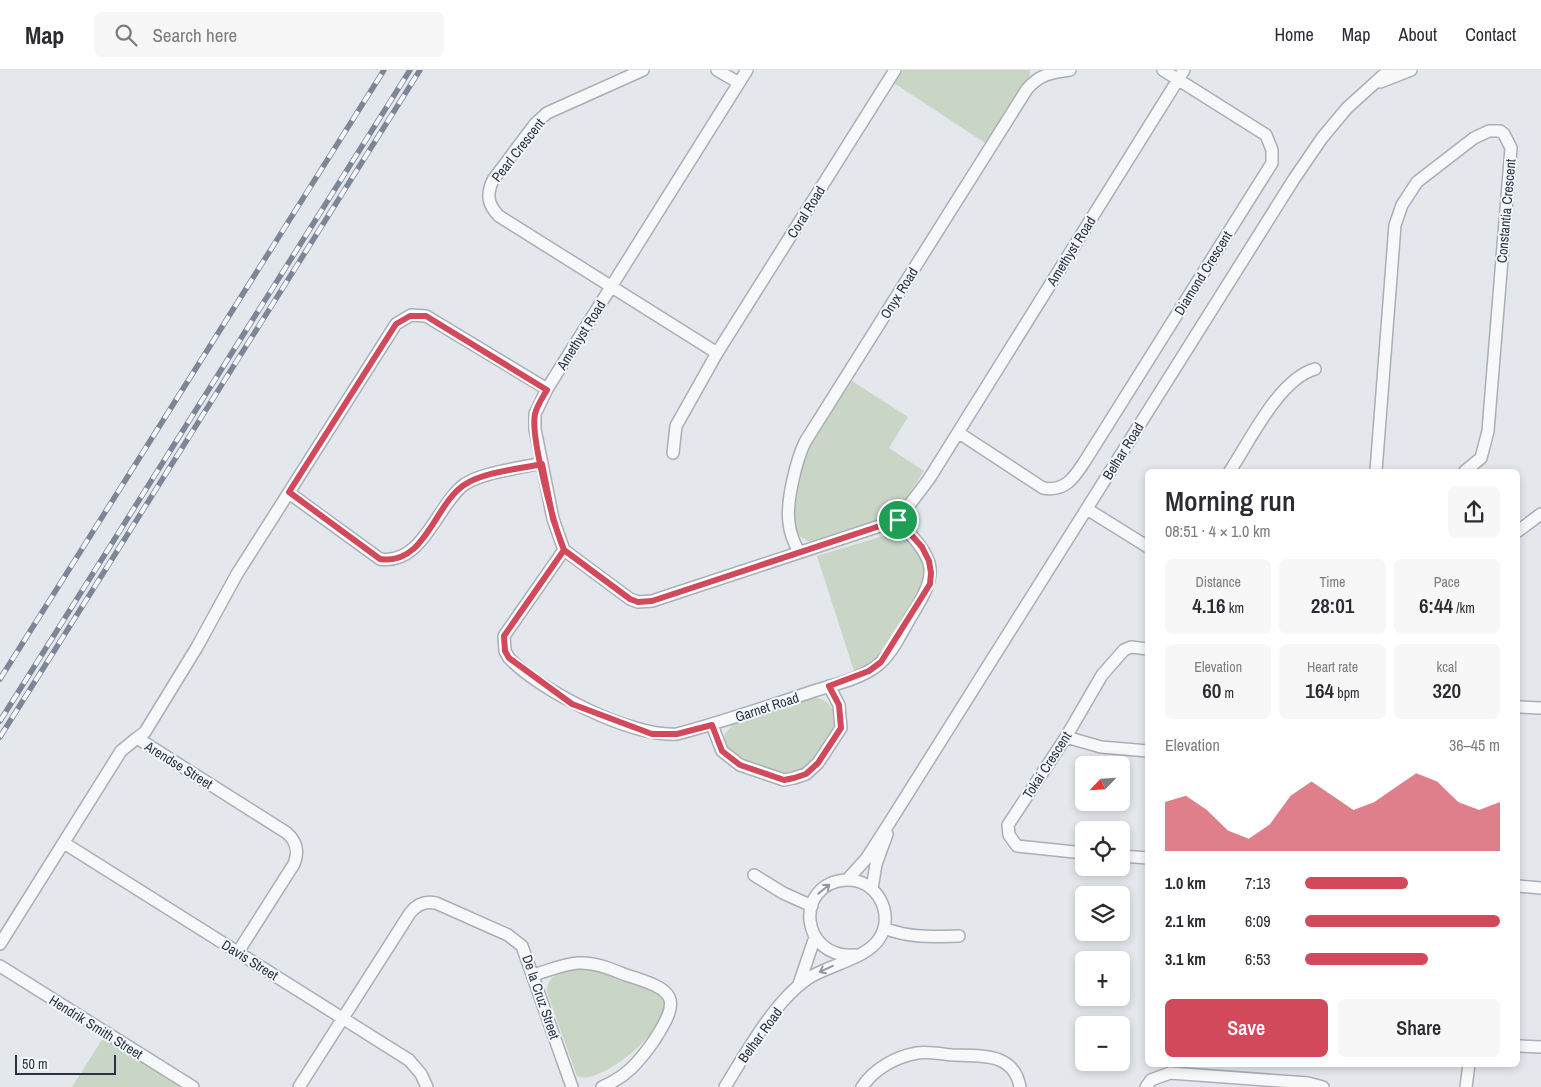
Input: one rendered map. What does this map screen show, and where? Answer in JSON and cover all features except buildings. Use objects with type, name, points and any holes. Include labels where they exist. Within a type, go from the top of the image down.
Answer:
[{"type":"street","name":"Pearl Crescent","points":[[611,287],[499,216],[490,205],[489,189],[535,124],[547,113],[643,70]]},
{"type":"street","points":[[716,70],[739,83]]},
{"type":"street","name":"Amethyst Road","points":[[564,550],[553,519],[542,464],[535,420],[538,408],[547,390],[747,70]]},
{"type":"street","name":"Coral Road","points":[[673,452],[676,426],[717,353],[895,70]]},
{"type":"street","name":"Onyx Road","points":[[799,552],[789,528],[788,515],[799,456],[805,442],[1027,89],[1036,80],[1050,73],[1070,70]]},
{"type":"street","points":[[1163,70],[1181,75]]},
{"type":"street","name":"Belhar Road","points":[[847,880],[866,859],[888,825],[1322,138],[1346,108],[1389,70]]},
{"type":"street","name":"Belhar Road","points":[[1371,86],[1412,70]]},
{"type":"street","name":"Amethyst Road","points":[[898,520],[929,479],[1181,75]]},
{"type":"street","name":"Diamond Crescent","points":[[958,433],[1043,488],[1057,490],[1065,486],[1085,461],[1272,163],[1272,150],[1266,135],[1181,75]]},
{"type":"street","name":"Constantia Crescent","points":[[1376,469],[1395,225],[1398,215],[1417,182],[1474,138],[1495,130],[1504,134],[1511,148],[1489,422],[1487,440],[1481,458],[1467,469]]},
{"type":"street","points":[[611,287],[717,353]]},
{"type":"street","points":[[137,738],[144,732],[182,672],[237,574],[396,324],[410,316],[426,316],[547,390]]},
{"type":"street","points":[[1231,469],[1282,390],[1304,372],[1315,369]]},
{"type":"street","points":[[289,492],[380,559],[396,560],[412,551],[461,487],[475,479],[542,464]]},
{"type":"street","points":[[1087,509],[1145,545]]},
{"type":"street","points":[[1520,529],[1541,514]]},
{"type":"street","points":[[564,550],[623,595],[638,602],[644,602],[898,520]]},
{"type":"street","name":"Garnet Road","points":[[564,550],[504,636],[505,651],[509,658],[572,704],[652,734],[677,734],[712,725],[829,686],[869,671],[881,662],[930,584],[929,561],[922,547],[898,520]]},
{"type":"street","name":"Tokai Crescent","points":[[1075,851],[1017,846],[1009,835],[1008,825],[1066,737],[1102,675],[1120,652],[1131,648],[1145,649]]},
{"type":"street","points":[[712,725],[722,751],[740,765],[784,780],[794,778],[806,774],[818,763],[841,728],[839,705],[829,686]]},
{"type":"street","points":[[1520,707],[1541,708]]},
{"type":"street","points":[[1066,737],[1101,747],[1145,750]]},
{"type":"street","name":"Arendse Street","points":[[0,944],[121,751],[137,738],[287,833],[296,845],[297,855],[294,864],[238,952]]},
{"type":"street","name":"Belhar Road","points":[[872,889],[888,825]]},
{"type":"street","name":"Davis Street","points":[[64,843],[409,1060],[421,1074],[427,1087]]},
{"type":"street","points":[[1130,857],[1145,858]]},
{"type":"street","points":[[754,875],[783,893],[812,906]]},
{"type":"street","points":[[847,880],[856,881],[872,889],[884,907],[884,928],[874,946],[855,955],[834,954],[825,949],[815,937],[810,922],[812,906],[819,892],[827,886],[847,880]]},
{"type":"street","points":[[1520,886],[1541,888]]},
{"type":"street","name":"De la Cruz Street","points":[[343,1018],[410,913],[423,904],[436,904],[508,935],[522,946],[572,1087]]},
{"type":"street","points":[[884,928],[900,934],[922,937],[959,936]]},
{"type":"street","name":"Belhar Road","points":[[725,1087],[754,1041],[798,986],[805,972],[815,937]]},
{"type":"street","name":"Belhar Road","points":[[798,986],[819,972],[855,955]]},
{"type":"street","points":[[533,975],[568,965],[592,964],[656,984],[666,992],[671,1005],[668,1020],[634,1068],[602,1087]]},
{"type":"street","name":"Hendrik Smith Street","points":[[0,966],[193,1087]]},
{"type":"street","points":[[299,1087],[343,1018]]},
{"type":"street","points":[[1520,1046],[1541,1047]]},
{"type":"street","points":[[862,1087],[873,1074],[886,1064],[918,1053],[994,1057],[1014,1069],[1020,1087]]},
{"type":"street","points":[[1466,1087],[1469,1067]]},
{"type":"street","points":[[1146,1087],[1151,1080],[1170,1074],[1308,1083],[1323,1087]]},
{"type":"green space","points":[[903,70],[1030,70],[1030,75],[985,143],[894,83]]},
{"type":"green space","points":[[852,381],[908,417],[889,448],[924,471],[894,516],[813,542],[799,535],[794,526],[793,509],[800,474],[810,446]]},
{"type":"green space","points":[[893,533],[906,539],[925,563],[924,584],[876,660],[870,665],[854,671],[817,556]]},
{"type":"green space","points":[[813,697],[827,702],[834,712],[834,725],[829,739],[821,752],[810,764],[797,772],[780,774],[770,771],[736,757],[727,748],[724,739],[725,734],[735,722]]},
{"type":"green space","points":[[594,970],[654,991],[662,997],[665,1006],[655,1029],[644,1042],[615,1065],[601,1073],[587,1077],[577,1076],[547,992],[548,985],[554,976],[565,971]]},
{"type":"green space","points":[[103,1038],[180,1087],[72,1087]]},
{"type":"railway","points":[[0,679],[384,70]]},
{"type":"railway","points":[[0,721],[410,70]]},
{"type":"railway","points":[[0,737],[420,70]]},
{"type":"route","points":[[898,520],[652,601],[638,602],[623,595],[564,550],[555,527],[542,464],[468,482],[461,487],[412,551],[396,560],[380,559],[289,492],[396,324],[417,314],[426,316],[547,390],[535,414],[535,429],[542,464],[550,508],[555,527],[564,550],[504,636],[505,651],[509,658],[572,704],[652,734],[677,734],[712,725],[722,751],[730,758],[740,765],[784,780],[806,774],[818,763],[840,732],[841,713],[829,686],[869,671],[886,657],[930,584],[929,561],[922,547],[898,520]]}]
